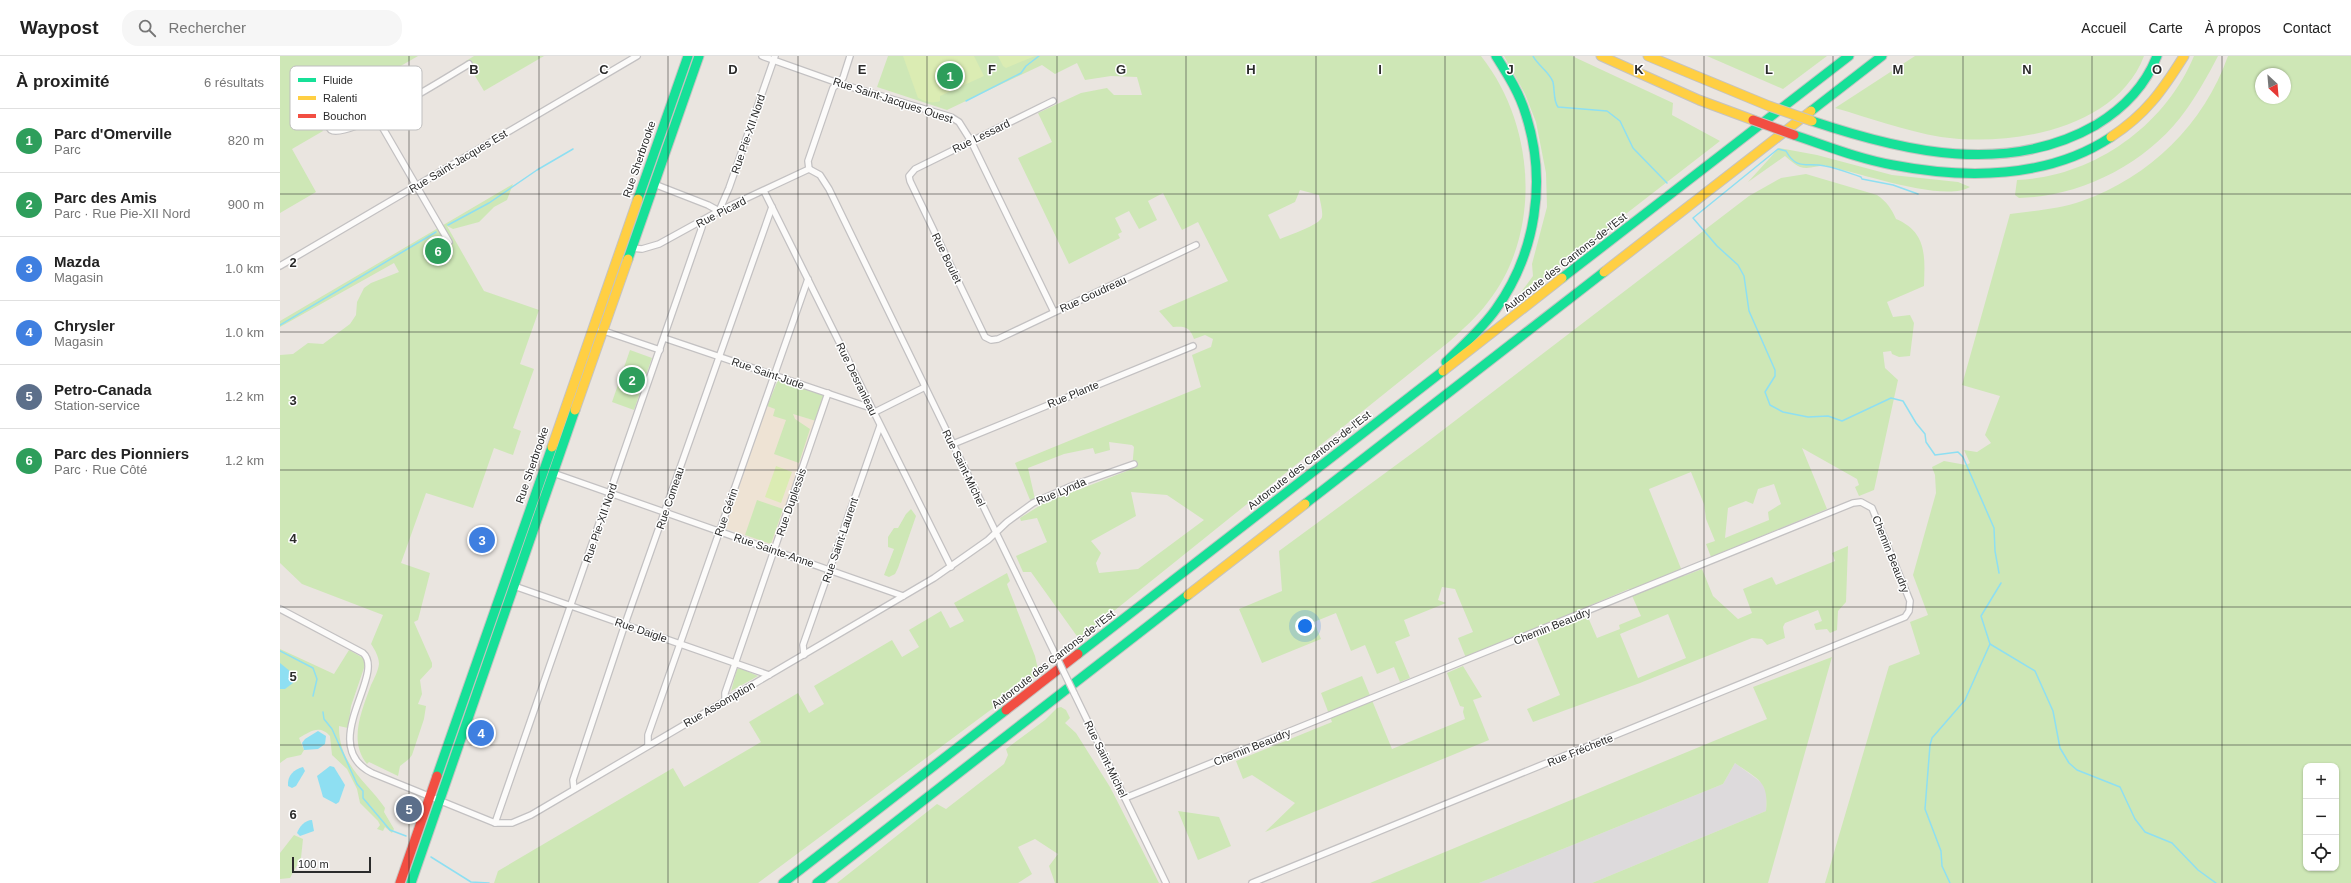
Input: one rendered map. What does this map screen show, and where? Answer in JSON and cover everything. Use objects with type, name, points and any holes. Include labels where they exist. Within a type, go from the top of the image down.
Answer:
[{"type":"main road","name":"Rue Sherbrooke","points":[[411,883],[438,800],[553,473],[598,329],[688,56]]},
{"type":"main road","name":"Rue Sherbrooke","points":[[400,883],[429,797],[598,329],[632,248],[699,56]]},
{"type":"main road","points":[[1421,388],[1479,330],[1497,308],[1515,279],[1532,233],[1537,184],[1533,138],[1518,93],[1496,56]]},
{"type":"main road","points":[[1601,56],[1699,100],[1794,135],[1866,158],[1923,170],[1989,172],[2039,167],[2084,153],[2108,141],[2130,126],[2163,93],[2184,56]]},
{"type":"main road","points":[[1648,56],[1769,106],[1875,141],[1932,153],[1977,155],[2024,151],[2071,138],[2105,120],[2138,90],[2152,70],[2157,56]]},
{"type":"main road","name":"Autoroute des Cantons-de-l'Est","points":[[783,883],[1849,56]]},
{"type":"main road","points":[[817,883],[1882,56]]},
{"type":"street","name":"Rue Saint-Jacques Est","points":[[280,266],[636,56]]},
{"type":"street","name":"Rue Saint-Jacques Ouest","points":[[762,56],[775,58],[838,83],[950,117],[959,122],[971,141],[1054,312]]},
{"type":"street","points":[[809,169],[808,161],[834,88],[843,78],[850,56]]},
{"type":"street","name":"Rue Pie-XII Nord","points":[[719,211],[725,199],[775,58]]},
{"type":"street","points":[[422,92],[469,64]]},
{"type":"street","name":"Rue Lessard","points":[[910,174],[913,170],[1053,101]]},
{"type":"street","points":[[331,130],[336,132],[342,130]]},
{"type":"street","points":[[384,130],[449,242]]},
{"type":"street","name":"Rue Picard","points":[[632,248],[639,249],[654,246],[702,222],[719,211],[809,169]]},
{"type":"street","name":"Rue Saint-Michel","points":[[809,169],[816,172],[827,185],[1166,883]]},
{"type":"street","name":"Rue Boulet","points":[[910,174],[910,182],[984,335],[989,339]]},
{"type":"street","points":[[654,184],[708,205],[719,211]]},
{"type":"street","name":"Rue Desranleau","points":[[764,191],[951,567]]},
{"type":"street","name":"Rue Comeau","points":[[574,789],[573,780],[625,624],[772,207]]},
{"type":"street","name":"Rue Pie-XII Nord","points":[[495,822],[660,350],[702,227],[702,222]]},
{"type":"street","name":"Rue Goudreau","points":[[989,339],[998,339],[1196,245]]},
{"type":"street","name":"Rue Gérin","points":[[648,745],[648,735],[808,279]]},
{"type":"street","points":[[598,329],[660,350]]},
{"type":"street","name":"Rue Saint-Jude","points":[[664,338],[828,393],[872,410]]},
{"type":"street","name":"Rue Plante","points":[[953,444],[1193,346]]},
{"type":"street","points":[[872,410],[925,387]]},
{"type":"street","name":"Rue Duplessis","points":[[725,700],[725,693],[735,663],[775,552],[828,393]]},
{"type":"street","name":"Rue Saint-Laurent","points":[[804,655],[803,646],[880,426]]},
{"type":"street","name":"Rue Lynda","points":[[996,533],[1020,512],[1041,498],[1134,464]]},
{"type":"street","name":"Rue Sainte-Anne","points":[[553,473],[903,596]]},
{"type":"street","name":"Chemin Beaudry","points":[[1125,798],[1857,502],[1865,503],[1874,512],[1910,601],[1908,614]]},
{"type":"street","name":"Rue Assomption","points":[[280,609],[368,658],[370,668],[353,721],[350,745],[354,757],[366,770],[429,797],[495,822],[508,824],[522,820],[903,596],[951,567],[996,533]]},
{"type":"street","name":"Rue Daigle","points":[[514,586],[769,675]]},
{"type":"street","name":"Rue Fréchette","points":[[1252,883],[1893,623],[1908,614]]},
{"type":"shaded area","points":[[767,406],[816,421],[774,545],[725,528]]},
{"type":"shaded area","points":[[1735,763],[1762,783],[1767,793],[1766,811],[1592,883],[1479,883],[1723,784]]},
{"type":"green space","points":[[280,56],[418,56],[401,66],[290,66],[290,130],[323,131],[292,149],[316,192],[280,213]]},
{"type":"green space","points":[[474,56],[544,56],[484,91],[466,61]]},
{"type":"green space","points":[[888,56],[1481,56],[1499,83],[1513,113],[1521,145],[1525,178],[1524,211],[1518,244],[1506,274],[1488,302],[1475,318],[1450,341],[1079,639],[1031,572],[1023,572],[1016,556],[1047,542],[1037,518],[1021,521],[1020,518],[1044,503],[1132,469],[1134,447],[1132,445],[1109,442],[1110,450],[1095,454],[1093,448],[1064,454],[1028,468],[1035,499],[1030,500],[1015,463],[1201,387],[1192,355],[1211,347],[1213,339],[1205,335],[1194,339],[1189,330],[1184,327],[1173,327],[1159,311],[1228,281],[1198,222],[1182,230],[1163,193],[1148,201],[1157,220],[1139,229],[1129,211],[1115,218],[1122,232],[1118,234],[1120,238],[1069,264],[1018,158],[1052,142],[1038,113],[1081,93],[1107,88],[1114,95],[1142,95],[1137,77],[1111,76],[1085,80],[1077,63],[1055,74],[1042,65],[947,110],[877,87]],"holes":[[[1300,190],[1319,195],[1322,217],[1316,223],[1280,239],[1268,215],[1295,202]],[[1131,492],[1167,495],[1204,520],[1138,569],[1099,573],[1096,563],[1101,553],[1091,541],[1136,516]]]},
{"type":"green space","points":[[903,56],[974,56],[984,76],[940,96],[940,101],[926,101],[918,98]]},
{"type":"green space","points":[[998,56],[1035,56],[1006,68],[1003,66]]},
{"type":"green space","points":[[1504,56],[1572,56],[1673,103],[1672,115],[1720,141],[1516,299],[1533,276],[1532,264],[1547,207],[1546,173],[1536,122],[1525,94]]},
{"type":"green space","points":[[1707,56],[1827,56],[1783,89]]},
{"type":"green space","points":[[1915,56],[2144,56],[2130,81],[2110,101],[2085,117],[2058,128],[2028,135],[1997,139],[1941,137],[1901,128],[1835,108]]},
{"type":"green space","points":[[2194,56],[2218,56],[2200,88],[2180,118],[2165,135],[2148,150],[2129,164],[2087,185],[2064,192],[2042,196],[2019,198],[2015,195],[2017,180],[2045,177],[2073,169],[2099,158],[2123,143],[2145,125],[2165,104],[2181,81]]},
{"type":"green space","points":[[2228,56],[2351,56],[2351,883],[1825,883],[1889,666],[1920,654],[1910,622],[1928,615],[1913,575],[1936,493],[1935,475],[1932,467],[1944,461],[1966,465],[1970,463],[1964,450],[1977,452],[1991,443],[1985,435],[2000,396],[1962,385],[2010,214],[2073,204],[2107,191],[2152,163],[2172,145],[2205,104],[2218,81]]},
{"type":"green space","points":[[1779,148],[1817,155],[1892,175],[1958,182],[1970,187],[1958,191],[1921,189],[1827,166],[1807,168],[1800,167],[1785,156],[1748,182]]},
{"type":"green space","points":[[1806,174],[1877,195],[1888,206],[1896,219],[1906,224],[1914,231],[1922,246],[1924,255],[1924,286],[1887,302],[1893,317],[1910,315],[1914,323],[1910,356],[1899,357],[1892,354],[1891,351],[1883,352],[1885,368],[1898,380],[1874,490],[1859,496],[1855,487],[1859,485],[1857,479],[1802,448],[1827,509],[1711,557],[1706,544],[1715,541],[1706,519],[1704,504],[1691,472],[1649,489],[1684,576],[1702,569],[1713,596],[1738,619],[1752,613],[1743,589],[1772,577],[1776,585],[1835,561],[1832,553],[1848,546],[1846,602],[1838,611],[1837,630],[1830,633],[1827,629],[1816,630],[1814,624],[1822,621],[1818,610],[1785,623],[1783,627],[1785,638],[1767,645],[1762,639],[1752,638],[1640,683],[1533,722],[1527,709],[1560,695],[1533,630],[1466,658],[1458,638],[1473,632],[1455,589],[1442,587],[1438,600],[1446,603],[1404,620],[1410,636],[1395,642],[1410,678],[1400,682],[1394,667],[1377,674],[1365,645],[1351,651],[1336,613],[1314,622],[1321,639],[1262,663],[1239,609],[1282,591],[1279,551],[1422,446],[1749,196],[1781,178]],"holes":[[[1774,484],[1781,504],[1768,512],[1769,520],[1725,538],[1728,508],[1746,501],[1753,504],[1758,489]],[[1629,589],[1641,616],[1619,625],[1620,629],[1597,638],[1584,608]],[[1668,614],[1686,658],[1638,678],[1620,634]]]},
{"type":"green space","points":[[513,184],[507,200],[494,207],[479,222],[453,229],[447,226],[484,291],[539,310],[520,364],[534,369],[513,428],[521,431],[513,455],[494,448],[473,508],[426,493],[401,563],[430,573],[418,620],[414,622],[432,663],[432,667],[420,680],[422,694],[418,704],[426,706],[424,719],[412,755],[400,766],[398,776],[369,762],[367,764],[361,755],[358,745],[358,725],[379,664],[378,656],[371,644],[383,615],[302,584],[280,563],[280,355],[293,354],[308,343],[323,344],[350,324],[356,315],[357,302],[364,288],[371,283],[399,272],[394,263],[280,327],[280,321]]},
{"type":"green space","points":[[630,350],[652,358],[634,410],[612,402]]},
{"type":"green space","points":[[778,380],[822,394],[824,397],[816,421],[793,414],[795,419],[810,429],[799,463],[774,454],[786,420],[773,416],[775,409],[767,406]]},
{"type":"green space","points":[[776,466],[792,472],[781,503],[765,497]]},
{"type":"green space","points":[[757,500],[783,509],[771,544],[745,535]]},
{"type":"green space","points":[[911,509],[916,516],[898,568],[895,574],[889,577],[884,575],[894,549],[888,547],[888,537],[894,528],[898,528],[906,514]]},
{"type":"green space","points":[[1007,573],[1010,581],[1007,584],[1035,656],[1039,674],[758,883],[494,883],[498,871],[673,768],[684,787],[761,742],[749,722],[798,693],[809,713],[824,704],[814,686],[892,640],[902,657],[919,647],[909,630],[941,611],[950,628],[964,621],[954,603]]},
{"type":"green space","points":[[280,649],[334,674],[349,650],[365,659],[365,665],[351,706],[348,728],[339,726],[340,739],[343,751],[355,772],[385,808],[384,812],[394,829],[392,833],[385,827],[383,831],[377,829],[380,825],[378,821],[360,803],[357,789],[347,769],[332,755],[330,736],[326,732],[322,730],[314,730],[299,738],[304,750],[301,755],[287,758],[280,763]]},
{"type":"green space","points":[[1832,657],[1768,883],[1592,883],[1766,811],[1766,793],[1764,787],[1756,777],[1735,763],[1723,784],[1479,883],[1370,883],[1767,719],[1753,687]]},
{"type":"green space","points":[[1463,666],[1482,697],[1473,700],[1489,740],[1265,832],[1295,803],[1252,775],[1243,779],[1236,761],[1332,722],[1321,693],[1362,676],[1392,749],[1465,719],[1463,712],[1464,707],[1460,706],[1447,673]]},
{"type":"green space","points":[[740,668],[758,676],[731,691],[737,669]]},
{"type":"green space","points":[[1061,707],[1066,710],[1070,718],[1065,723],[1076,733],[1110,787],[1159,883],[1055,883],[1049,866],[1058,854],[1035,839],[1018,847],[1032,874],[1018,883],[837,883],[937,804],[946,809],[1004,764],[1008,755],[1006,749],[1045,720],[1057,708]]},
{"type":"green space","points":[[1178,811],[1219,817],[1231,846],[1198,860]]},
{"type":"green space","points":[[294,835],[303,839],[301,858],[290,878],[280,879],[280,853]]},
{"type":"water","points":[[280,663],[296,676],[293,683],[285,689],[280,689]]},
{"type":"water","points":[[318,731],[326,736],[325,744],[318,749],[304,750],[302,743],[305,739]]},
{"type":"water","points":[[330,766],[334,767],[345,785],[339,802],[336,804],[323,797],[317,776]]},
{"type":"water","points":[[303,767],[305,771],[296,786],[292,788],[288,786],[290,776],[297,769]]},
{"type":"water","points":[[312,820],[314,831],[300,836],[297,833],[299,828],[307,821]]},
{"type":"waterway","points":[[966,101],[1021,73],[1026,66],[1039,56]]},
{"type":"waterway","points":[[1533,56],[1553,82],[1555,101],[1558,107],[1607,111],[1620,121],[1633,148],[1667,183]]},
{"type":"waterway","points":[[448,225],[489,203],[537,170],[573,149]]},
{"type":"waterway","points":[[1918,194],[1893,185],[1862,179],[1861,177],[1834,168],[1798,163],[1794,161],[1786,151],[1778,149],[1693,218],[1717,246],[1738,265],[1744,276],[1749,311],[1775,370],[1775,376],[1765,392],[1770,405],[1783,412],[1808,417],[1828,416],[1842,421],[1891,398],[1903,401],[1916,423],[1925,434],[1926,442],[1935,455],[1958,452],[1963,457],[1994,528],[1995,551],[1999,573]]},
{"type":"waterway","points":[[280,325],[436,232]]},
{"type":"waterway","points":[[1950,883],[1942,866],[1941,851],[1925,809],[1930,745],[1932,738],[1965,700],[1990,644],[1981,616],[2001,583]]},
{"type":"waterway","points":[[1990,644],[2035,671],[2053,711],[2060,748],[2069,763],[2077,770],[2120,787],[2135,819],[2145,832],[2172,843],[2198,870],[2216,883]]},
{"type":"waterway","points":[[280,651],[313,668],[317,679],[313,696]]},
{"type":"waterway","points":[[323,712],[324,719],[332,729],[357,784],[363,791],[363,798],[390,830],[406,836]]},
{"type":"waterway","points":[[431,857],[471,882],[489,883]]},
{"type":"traffic: fast","points":[[638,199],[688,56]]},
{"type":"traffic: fast","points":[[628,259],[699,56]]},
{"type":"traffic: fast","points":[[1446,362],[1485,323],[1510,287],[1521,264],[1529,240],[1534,216],[1536,165],[1532,140],[1526,115],[1517,92],[1496,56]]},
{"type":"traffic: fast","points":[[1562,278],[1849,56]]},
{"type":"traffic: fast","points":[[1811,111],[1882,56]]},
{"type":"traffic: fast","points":[[1812,121],[1883,142],[1955,154],[1991,154],[2027,150],[2062,141],[2096,125],[2116,111],[2140,87],[2157,56]]},
{"type":"traffic: fast","points":[[1794,135],[1843,152],[1893,165],[1920,170],[1977,173],[2005,172],[2033,168],[2060,161],[2086,151],[2111,137]]},
{"type":"traffic: fast","points":[[1305,504],[1604,272]]},
{"type":"traffic: fast","points":[[1078,654],[1443,371]]},
{"type":"traffic: fast","points":[[411,883],[575,410]]},
{"type":"traffic: fast","points":[[437,776],[552,447]]},
{"type":"traffic: fast","points":[[817,883],[1188,595]]},
{"type":"traffic: fast","points":[[783,883],[1006,710]]},
{"type":"traffic: slow","points":[[1601,56],[1699,100],[1753,120]]},
{"type":"traffic: slow","points":[[1648,56],[1769,106]]},
{"type":"traffic: slow","points":[[2111,137],[2134,120],[2144,110],[2160,91],[2184,56]]},
{"type":"traffic: slow","points":[[1769,106],[1812,121]]},
{"type":"traffic: slow","points":[[1604,272],[1811,111]]},
{"type":"traffic: slow","points":[[552,447],[638,199]]},
{"type":"traffic: slow","points":[[575,410],[628,259]]},
{"type":"traffic: slow","points":[[1443,371],[1562,278]]},
{"type":"traffic: slow","points":[[1188,595],[1305,504]]},
{"type":"traffic: jam","points":[[1753,120],[1794,135]]},
{"type":"traffic: jam","points":[[1006,710],[1078,654]]},
{"type":"traffic: jam","points":[[400,883],[437,776]]},
{"type":"place","name":"Parc d'Omerville","points":[[950,76]]},
{"type":"place","name":"Parc des Pionniers","points":[[438,251]]},
{"type":"place","name":"Parc des Amis","points":[[632,380]]},
{"type":"place","name":"Mazda","points":[[482,540]]},
{"type":"place","name":"Chrysler","points":[[481,733]]},
{"type":"place","name":"Petro-Canada","points":[[409,809]]}]
